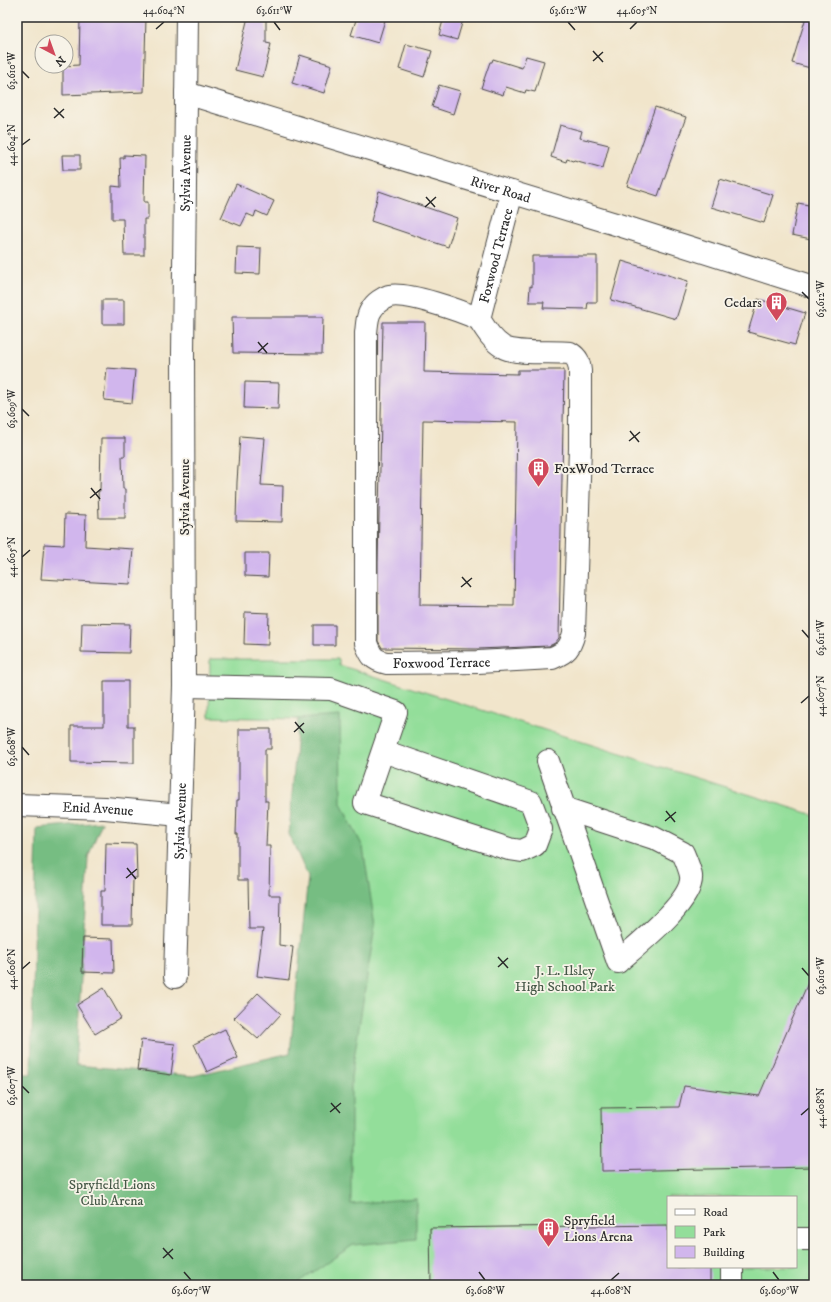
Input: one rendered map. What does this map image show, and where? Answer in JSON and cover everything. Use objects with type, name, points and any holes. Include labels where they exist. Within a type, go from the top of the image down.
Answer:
[{"type":"street","name":"Sylvia Avenue","points":[[175,977],[184,686],[183,353],[187,17]]},
{"type":"street","name":"River Road","points":[[186,93],[512,192],[814,287]]},
{"type":"street","name":"Foxwood Terrace","points":[[479,319],[461,311],[402,296],[389,296],[382,299],[371,309],[368,317],[366,333],[366,643],[369,651],[377,661],[386,663],[478,662],[552,658],[567,650],[571,644],[574,633],[580,448],[579,362],[576,357],[570,353],[510,350],[496,342],[479,319],[512,192]]},
{"type":"street","points":[[184,686],[331,689],[396,712],[365,803],[509,849],[522,851],[535,845],[541,829],[531,802],[383,751]]},
{"type":"street","points":[[548,762],[563,808],[618,962],[670,915],[689,891],[691,877],[683,853],[654,838],[563,808]]},
{"type":"street","name":"Enid Avenue","points":[[17,805],[105,808],[180,815]]},
{"type":"street","points":[[797,1239],[814,1239]]},
{"type":"street","points":[[732,1268],[732,1285]]},
{"type":"green space","name":"J. L. Ilsley High School Park","points":[[210,659],[339,659],[339,665],[814,815],[814,1285],[17,1285],[17,1079],[334,1092],[338,717],[298,719],[209,717]]},
{"type":"green space","name":"Spryfield Lions Club Arena","points":[[340,716],[341,804],[363,847],[375,926],[351,1077],[351,1204],[416,1198],[416,1239],[353,1245],[296,1285],[17,1285],[17,1074],[31,1074],[37,828],[102,822],[88,857],[76,1065],[193,1076],[290,1053],[308,877],[289,834],[298,719]]},
{"type":"building","points":[[80,17],[146,17],[144,92],[63,95],[63,74],[74,74],[74,65],[79,65]]},
{"type":"building","points":[[248,17],[266,17],[266,43],[271,44],[263,77],[235,70]]},
{"type":"building","points":[[357,17],[386,17],[378,43],[351,35]]},
{"type":"building","points":[[444,17],[454,17],[463,20],[457,40],[439,35]]},
{"type":"building","points":[[806,17],[814,17],[814,69],[792,63]]},
{"type":"building","points":[[406,44],[432,51],[424,77],[399,69]]},
{"type":"building","points":[[300,55],[332,65],[324,93],[292,83]]},
{"type":"building","points":[[526,56],[544,61],[535,92],[526,90],[525,93],[506,87],[503,95],[481,88],[490,62],[492,62],[493,59],[522,68]]},
{"type":"building","points":[[439,85],[460,91],[453,114],[432,107]]},
{"type":"building","points":[[655,107],[686,117],[658,196],[627,186]]},
{"type":"building","points":[[560,125],[582,131],[580,138],[609,145],[603,168],[574,160],[567,159],[566,162],[551,157]]},
{"type":"building","points":[[62,155],[80,155],[80,170],[63,170]]},
{"type":"building","points":[[124,155],[145,156],[144,202],[148,202],[148,219],[144,219],[144,255],[124,255],[123,219],[112,219],[112,186],[121,187],[120,158],[124,158]]},
{"type":"building","points":[[720,179],[773,195],[764,223],[711,207]]},
{"type":"building","points":[[236,184],[274,201],[267,216],[256,211],[254,217],[247,214],[241,226],[221,218]]},
{"type":"building","points":[[379,191],[457,218],[448,247],[371,221]]},
{"type":"building","points":[[798,203],[814,206],[814,223],[811,239],[792,235]]},
{"type":"building","points":[[237,247],[261,248],[260,274],[236,273]]},
{"type":"building","points":[[532,256],[597,256],[597,302],[588,302],[587,309],[543,308],[544,302],[529,302],[530,286],[532,287]]},
{"type":"building","points":[[622,261],[688,281],[676,319],[611,300]]},
{"type":"building","name":"Cedars","points":[[758,299],[805,313],[795,345],[748,332]]},
{"type":"building","points":[[102,300],[124,300],[124,324],[102,324]]},
{"type":"building","points":[[232,317],[323,317],[322,354],[233,353]]},
{"type":"building","name":"FoxWood Terrace","points":[[383,322],[425,322],[424,372],[518,374],[518,370],[564,370],[559,638],[555,643],[549,646],[478,649],[382,648],[378,641],[378,563]],"holes":[[[423,420],[517,422],[514,606],[420,605]]]},
{"type":"building","points":[[107,368],[135,370],[132,403],[104,400]]},
{"type":"building","points":[[245,382],[279,383],[278,409],[244,408]]},
{"type":"building","points":[[240,436],[265,438],[261,485],[283,486],[282,522],[236,521]]},
{"type":"building","points":[[101,438],[125,438],[125,456],[122,456],[123,489],[125,489],[125,518],[99,518],[98,491],[100,491]]},
{"type":"building","points":[[65,514],[86,515],[85,546],[133,549],[130,584],[41,579],[44,544],[64,545]]},
{"type":"building","points":[[245,553],[269,553],[268,577],[245,576]]},
{"type":"building","points":[[245,612],[269,613],[268,645],[244,644]]},
{"type":"building","points":[[82,623],[130,624],[129,653],[81,652]]},
{"type":"building","points":[[314,625],[335,625],[335,645],[314,645]]},
{"type":"building","points":[[104,681],[128,681],[128,726],[134,726],[134,763],[71,762],[71,726],[104,726]]},
{"type":"building","points":[[239,729],[271,729],[271,749],[265,749],[265,801],[268,801],[266,846],[270,846],[269,895],[280,895],[279,945],[293,947],[289,980],[257,976],[263,929],[249,929],[248,880],[238,880],[238,834],[236,834],[237,800],[239,800]]},
{"type":"building","points":[[106,843],[136,844],[137,878],[133,878],[132,925],[101,925],[101,891],[105,891]]},
{"type":"building","points":[[83,938],[113,939],[114,973],[82,972]]},
{"type":"building","points":[[814,969],[814,1167],[602,1171],[601,1108],[679,1107],[684,1086],[759,1096]]},
{"type":"building","points":[[104,988],[121,1018],[95,1034],[77,1005]]},
{"type":"building","points":[[258,993],[281,1014],[258,1039],[234,1018]]},
{"type":"building","points":[[225,1029],[238,1058],[207,1072],[194,1044]]},
{"type":"building","points":[[141,1040],[175,1044],[171,1075],[137,1070]]},
{"type":"building","name":"Spryfield Lions Arena","points":[[667,1225],[667,1268],[710,1268],[710,1285],[431,1285],[430,1228]]},
{"type":"place","name":"Cedars","points":[[777,322]]},
{"type":"place","name":"FoxWood Terrace","points":[[539,488]]},
{"type":"place","name":"Spryfield Lions Arena","points":[[549,1248]]}]
